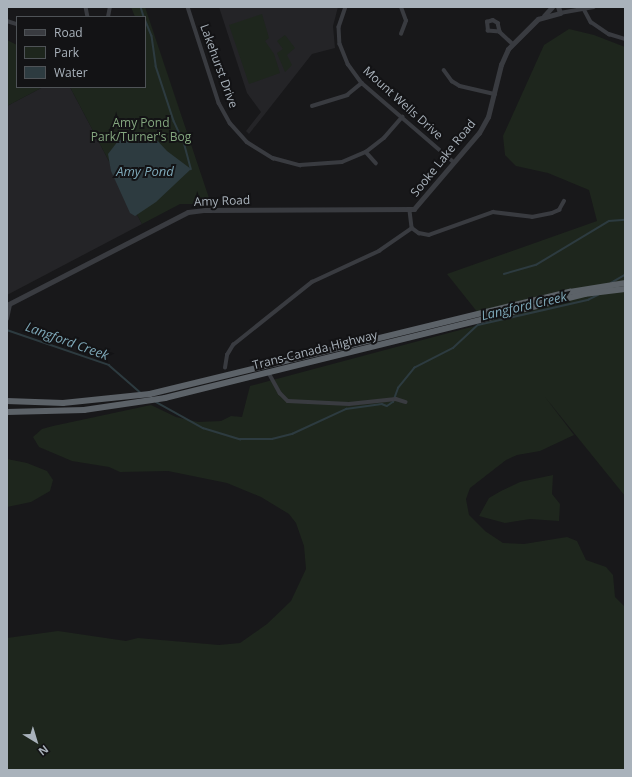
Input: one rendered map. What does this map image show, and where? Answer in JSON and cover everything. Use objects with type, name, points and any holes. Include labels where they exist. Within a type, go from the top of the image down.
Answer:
[{"type":"highway","name":"Trans-Canada Highway","points":[[7,401],[64,404],[150,394],[576,291],[625,283]]},
{"type":"highway","name":"Trans-Canada Highway","points":[[7,412],[63,412],[112,407],[165,398],[584,294],[625,289]]},
{"type":"highway","points":[[150,394],[179,390],[262,371],[269,373]]},
{"type":"street","points":[[110,7],[110,16]]},
{"type":"street","name":"Lakehurst Drive","points":[[188,7],[219,103],[230,123],[247,142],[273,158],[300,165],[342,162],[366,152],[384,138],[402,117]]},
{"type":"street","name":"Mount Wells Drive","points":[[346,7],[339,27],[340,44],[348,64],[362,83],[454,162]]},
{"type":"street","points":[[401,7],[406,21],[401,34]]},
{"type":"street","points":[[543,17],[552,7]]},
{"type":"street","points":[[558,7],[560,13]]},
{"type":"street","name":"Sooke Lake Road","points":[[410,211],[419,204],[479,133],[488,117],[495,94],[501,65],[513,44],[533,23],[543,17],[593,7]]},
{"type":"street","points":[[584,9],[591,22],[609,34],[625,39]]},
{"type":"street","points":[[500,32],[513,44]]},
{"type":"street","points":[[444,70],[452,81],[460,86],[495,94]]},
{"type":"street","points":[[312,106],[341,97],[362,83]]},
{"type":"street","points":[[366,152],[376,163]]},
{"type":"street","points":[[410,211],[412,228],[419,233],[429,235],[493,212],[532,217],[552,213],[559,210],[564,201]]},
{"type":"street","name":"Amy Road","points":[[7,319],[8,305],[188,212],[205,210],[410,211]]},
{"type":"street","points":[[225,368],[227,355],[234,345],[312,282],[380,251],[412,228]]},
{"type":"street","points":[[269,373],[280,393],[288,401],[349,404],[396,399],[406,402]]},
{"type":"shaded area","points":[[219,7],[338,7],[333,26],[335,48],[312,54],[249,134],[246,131],[261,112],[247,93]]},
{"type":"shaded area","points":[[41,88],[71,88],[142,224],[7,295],[7,106]]},
{"type":"green space","name":"Amy Pond Park/Turner's Bog","points":[[131,7],[145,7],[210,201],[207,204],[180,204],[142,224],[71,88],[146,88],[146,16],[135,16]]},
{"type":"green space","points":[[262,14],[269,38],[265,41],[274,54],[280,73],[249,84],[229,25]]},
{"type":"green space","points":[[569,29],[594,35],[625,47],[625,496],[545,397],[574,435],[540,451],[517,455],[506,460],[470,488],[466,499],[469,515],[485,531],[503,543],[524,544],[567,537],[577,541],[586,560],[606,567],[613,575],[615,597],[625,607],[625,770],[7,770],[7,638],[58,631],[126,641],[138,638],[219,645],[240,643],[267,624],[291,601],[306,569],[304,546],[296,523],[289,514],[261,497],[227,483],[168,471],[120,472],[109,467],[72,461],[39,447],[33,437],[42,429],[53,426],[151,405],[176,417],[198,422],[221,421],[231,416],[242,417],[250,386],[486,323],[447,274],[597,221],[589,190],[548,173],[516,166],[505,155],[503,136],[544,45]]},
{"type":"green space","points":[[285,35],[295,48],[287,55],[292,65],[285,72],[277,53],[283,49],[277,41]]},
{"type":"green space","points":[[7,40],[16,44],[16,88],[41,88],[7,106]]},
{"type":"green space","points":[[7,459],[27,463],[47,471],[53,480],[50,491],[31,502],[7,507]]},
{"type":"green space","points":[[553,475],[552,494],[560,504],[559,521],[530,519],[505,523],[479,516],[489,498],[501,491],[520,482]]},
{"type":"water","name":"Amy Pond","points":[[142,133],[153,136],[167,151],[191,169],[156,202],[135,216],[130,213],[111,171],[108,154],[118,141]]},
{"type":"waterway","points":[[141,7],[144,16]]},
{"type":"waterway","points":[[146,21],[152,36],[156,66],[174,121],[184,142],[191,169]]},
{"type":"waterway","points":[[504,274],[536,265],[609,221],[625,220]]},
{"type":"waterway","name":"Langford Creek","points":[[611,283],[625,275]]},
{"type":"waterway","name":"Langford Creek","points":[[156,402],[203,428],[240,439],[272,439],[292,434],[346,409],[382,404],[387,406],[393,402],[398,388],[414,368],[453,348],[478,325],[588,300],[598,295]]},
{"type":"waterway","name":"Langford Creek","points":[[7,330],[109,365],[140,392]]}]
